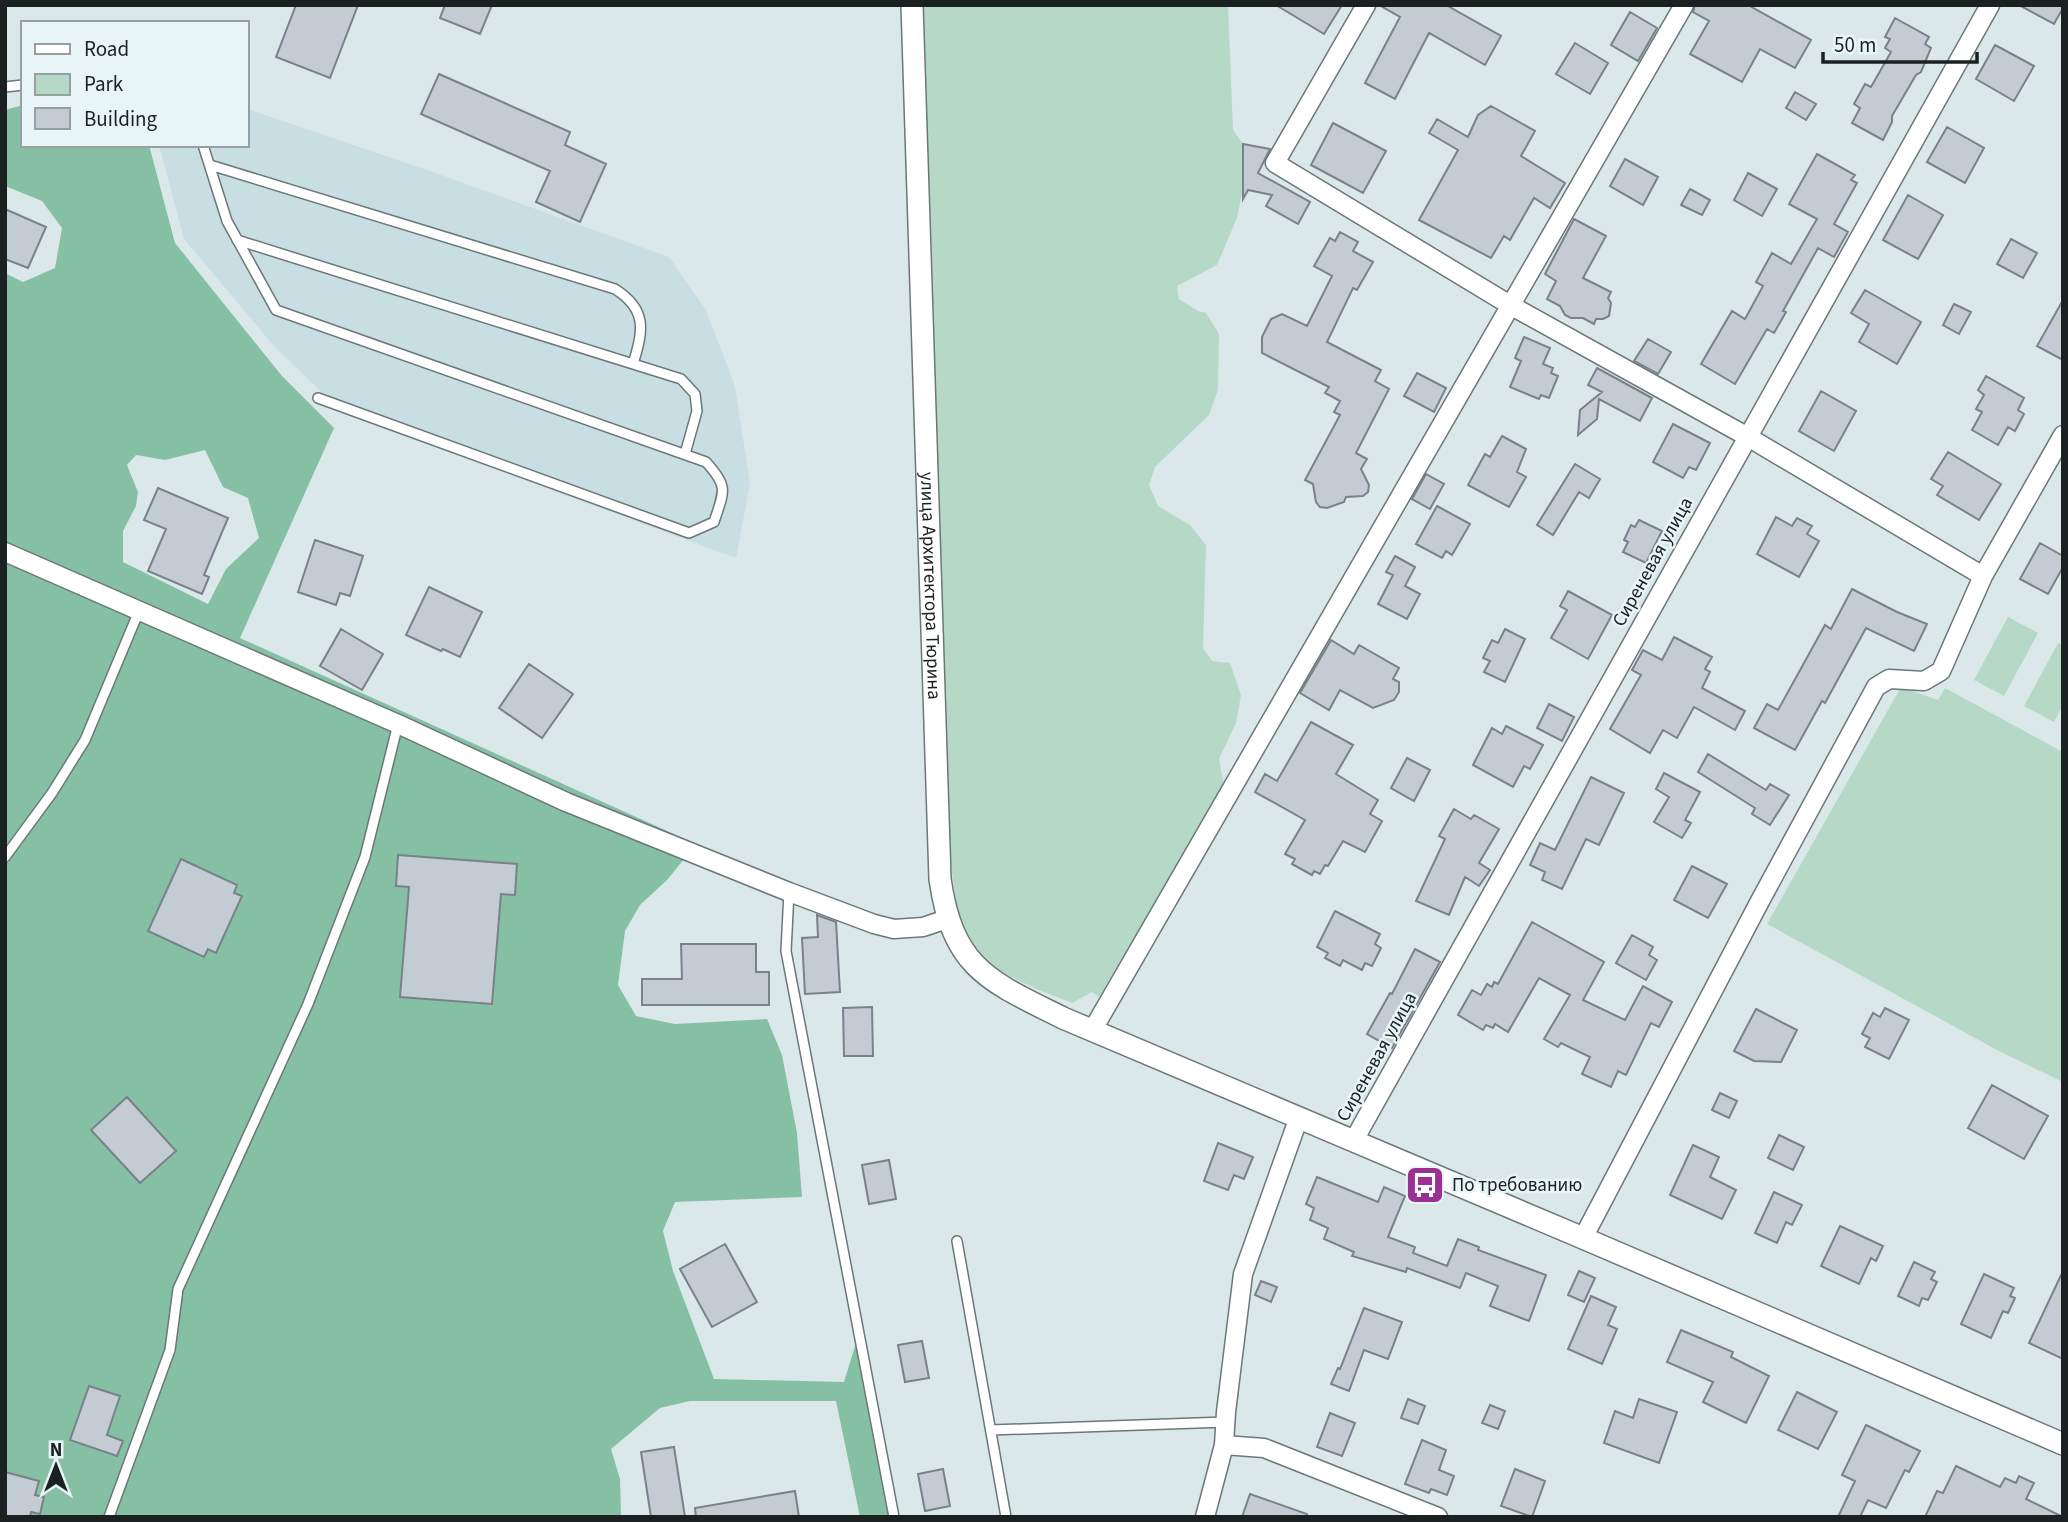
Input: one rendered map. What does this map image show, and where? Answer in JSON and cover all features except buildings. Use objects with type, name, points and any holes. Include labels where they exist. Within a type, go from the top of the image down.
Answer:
[{"type":"street","name":"улица Архитектора Тюрина","points":[[912,5],[940,879],[947,919],[970,961],[1001,987],[1146,1055],[1354,1140],[2063,1444]]},
{"type":"street","points":[[1366,5],[1275,163],[1510,305],[1748,437],[1983,576]]},
{"type":"street","points":[[1092,1031],[1684,5]]},
{"type":"street","name":"Сиреневая улица","points":[[1354,1140],[1990,5]]},
{"type":"street","points":[[1583,1238],[1760,901],[1877,687],[1889,679],[1924,681],[1941,671],[1983,576],[2063,435]]},
{"type":"street","points":[[5,552],[398,724],[566,802],[789,892],[874,925],[894,929],[923,927],[947,919]]},
{"type":"street","points":[[1205,1517],[1224,1445],[1243,1274],[1299,1117]]},
{"type":"street","points":[[1224,1445],[1264,1448],[1438,1517]]},
{"type":"lane","points":[[204,147],[227,221],[276,310],[706,462],[720,477],[724,493],[715,522],[689,533],[318,398]]},
{"type":"lane","points":[[210,166],[615,289],[629,298],[640,315],[642,335],[633,364]]},
{"type":"lane","points":[[237,240],[681,379],[695,394],[697,411],[685,454]]},
{"type":"lane","points":[[5,857],[52,793],[85,740],[139,611]]},
{"type":"lane","points":[[109,1517],[170,1350],[178,1289],[308,1004],[365,857],[398,724]]},
{"type":"lane","points":[[789,892],[786,951],[894,1517]]},
{"type":"lane","points":[[957,1241],[1006,1517]]},
{"type":"lane","points":[[991,1430],[1226,1422]]},
{"type":"shaded area","points":[[248,109],[669,257],[706,310],[735,386],[750,484],[736,558],[344,414],[274,346],[184,239],[160,147],[248,147]]},
{"type":"green space","points":[[923,5],[1228,5],[1233,130],[1243,144],[1243,188],[1237,218],[1217,265],[1177,286],[1179,299],[1206,313],[1219,334],[1218,390],[1209,415],[1155,467],[1149,485],[1158,506],[1190,525],[1206,545],[1203,648],[1212,661],[1230,663],[1241,695],[1236,723],[1219,759],[1224,785],[1099,997],[1092,992],[1072,1003],[1011,977],[983,958],[965,933],[954,887],[950,859]]},
{"type":"green space","points":[[21,106],[21,147],[150,147],[175,243],[282,376],[334,428],[240,638],[696,844],[668,879],[640,905],[625,931],[618,985],[636,1016],[675,1024],[767,1019],[782,1055],[797,1133],[802,1197],[675,1202],[663,1231],[673,1271],[714,1379],[844,1382],[858,1336],[894,1517],[860,1517],[836,1401],[690,1401],[660,1408],[611,1449],[620,1479],[621,1517],[5,1517],[5,273],[23,282],[55,268],[62,228],[42,201],[5,186],[5,110]],"holes":[[[205,450],[223,487],[248,498],[259,538],[226,569],[208,604],[123,562],[123,531],[136,506],[138,492],[127,465],[136,455],[165,460]]]},
{"type":"green space","points":[[2008,617],[2038,633],[2004,696],[1974,680]]},
{"type":"green space","points":[[2058,643],[2063,645],[2063,705],[2054,722],[2024,706]]},
{"type":"green space","points":[[1901,687],[1938,700],[1945,688],[2063,752],[2063,1082],[1997,1050],[1767,924]]},
{"type":"place","name":"По требованию","points":[[1425,1185]]}]
